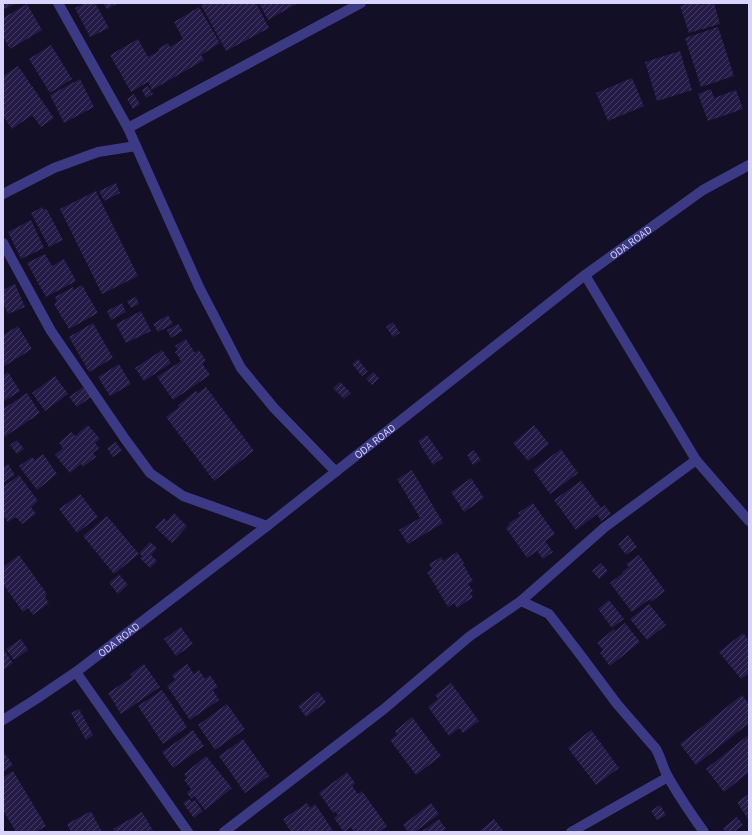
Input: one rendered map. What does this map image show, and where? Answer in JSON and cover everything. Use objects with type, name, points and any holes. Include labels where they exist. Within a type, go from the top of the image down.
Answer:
[{"type":"street","points":[[58,3],[128,128],[199,287],[241,368],[274,408],[336,472]]},
{"type":"street","points":[[128,128],[361,3]]},
{"type":"street","points":[[3,194],[54,168],[98,152],[136,146]]},
{"type":"street","name":"ODA ROAD","points":[[3,720],[76,672],[267,526],[585,274],[703,190],[749,165]]},
{"type":"street","points":[[3,243],[51,331],[150,473],[182,496],[267,526]]},
{"type":"street","points":[[585,274],[696,460],[749,521]]},
{"type":"street","points":[[224,832],[384,709],[470,636],[521,601],[605,527],[696,460]]},
{"type":"street","points":[[521,601],[549,614],[617,704],[656,749],[668,777],[686,807],[704,832]]},
{"type":"street","points":[[76,672],[188,832]]},
{"type":"street","points":[[571,832],[668,777]]},
{"type":"building","points":[[3,3],[16,3],[3,10]]},
{"type":"building","points":[[85,3],[95,3],[109,28],[90,37],[75,8]]},
{"type":"building","points":[[103,3],[119,3],[107,9]]},
{"type":"building","points":[[206,3],[256,3],[269,28],[226,51],[201,5]]},
{"type":"building","points":[[259,3],[298,3],[268,20]]},
{"type":"building","points":[[689,3],[700,3],[701,5],[714,3],[720,24],[689,33],[680,6]]},
{"type":"building","points":[[27,4],[42,30],[10,49],[3,37],[3,18]]},
{"type":"building","points":[[199,7],[220,43],[201,55],[204,60],[152,90],[148,82],[131,92],[110,55],[138,39],[148,57],[159,51],[158,49],[168,43],[170,47],[183,39],[174,22]]},
{"type":"building","points":[[718,27],[734,76],[701,87],[685,38]]},
{"type":"building","points":[[51,45],[72,79],[50,93],[29,59]]},
{"type":"building","points":[[680,51],[692,90],[657,101],[645,62]]},
{"type":"building","points":[[18,66],[54,118],[41,127],[32,115],[12,129],[3,116],[3,76]]},
{"type":"building","points":[[632,78],[644,106],[608,121],[596,93]]},
{"type":"building","points":[[80,79],[94,107],[64,123],[50,95]]},
{"type":"building","points":[[148,86],[153,94],[146,98],[142,90]]},
{"type":"building","points":[[711,89],[714,98],[736,90],[743,109],[708,121],[698,94]]},
{"type":"building","points":[[134,94],[140,104],[133,109],[127,99]]},
{"type":"building","points":[[116,183],[120,193],[104,201],[99,191]]},
{"type":"building","points":[[96,191],[138,276],[102,294],[60,209]]},
{"type":"building","points":[[42,207],[44,210],[46,208],[63,240],[49,247],[31,213]]},
{"type":"building","points":[[31,220],[44,248],[21,259],[8,232]]},
{"type":"building","points":[[45,254],[52,266],[64,259],[76,281],[46,297],[27,263]]},
{"type":"building","points":[[15,284],[25,307],[8,314],[3,303],[3,290]]},
{"type":"building","points":[[82,285],[98,313],[69,329],[54,304],[57,301],[55,297],[73,287],[74,290]]},
{"type":"building","points":[[136,297],[139,304],[131,308],[127,301]]},
{"type":"building","points":[[122,303],[126,312],[111,320],[107,311]]},
{"type":"building","points":[[141,311],[151,331],[126,343],[116,324]]},
{"type":"building","points":[[168,315],[173,324],[158,332],[153,324]]},
{"type":"building","points":[[393,322],[400,333],[393,337],[386,327]]},
{"type":"building","points":[[93,323],[113,358],[89,372],[69,337]]},
{"type":"building","points":[[178,324],[183,331],[171,338],[167,330]]},
{"type":"building","points":[[18,326],[32,349],[3,367],[3,335]]},
{"type":"building","points":[[186,339],[195,353],[199,350],[206,361],[202,363],[210,375],[173,400],[157,377],[181,361],[175,352],[178,350],[175,346]]},
{"type":"building","points":[[162,350],[171,363],[144,381],[135,368]]},
{"type":"building","points":[[358,359],[368,372],[362,376],[352,364]]},
{"type":"building","points":[[119,364],[131,384],[110,396],[98,377]]},
{"type":"building","points":[[8,372],[20,391],[3,402],[3,375]]},
{"type":"building","points":[[373,372],[379,378],[372,385],[366,379]]},
{"type":"building","points":[[55,376],[68,394],[45,411],[32,393]]},
{"type":"building","points":[[340,382],[351,393],[344,399],[333,388]]},
{"type":"building","points":[[83,387],[91,397],[77,407],[69,397]]},
{"type":"building","points":[[206,387],[254,451],[214,481],[166,417],[179,407],[178,405],[196,391],[198,393]]},
{"type":"building","points":[[27,393],[40,413],[3,438],[3,409]]},
{"type":"building","points":[[88,425],[100,439],[95,443],[99,448],[93,453],[96,457],[83,467],[81,464],[70,473],[55,455],[63,448],[59,443],[71,432],[75,436]]},
{"type":"building","points":[[534,425],[549,444],[528,461],[513,443]]},
{"type":"building","points":[[427,435],[443,458],[433,465],[418,441]]},
{"type":"building","points":[[17,440],[24,449],[17,454],[10,445]]},
{"type":"building","points":[[116,442],[122,451],[113,457],[107,448]]},
{"type":"building","points":[[561,449],[578,473],[550,494],[533,470]]},
{"type":"building","points":[[474,450],[481,460],[473,465],[467,455]]},
{"type":"building","points":[[43,454],[57,474],[37,490],[19,466],[32,457],[35,460]]},
{"type":"building","points":[[8,464],[15,475],[3,483],[3,467]]},
{"type":"building","points":[[412,470],[443,523],[408,544],[399,530],[420,518],[397,479]]},
{"type":"building","points":[[19,475],[38,501],[31,507],[36,514],[22,524],[16,517],[8,522],[3,515],[3,487]]},
{"type":"building","points":[[471,478],[484,498],[464,512],[451,492]]},
{"type":"building","points":[[581,481],[601,508],[605,505],[611,514],[601,521],[597,514],[576,530],[554,500]]},
{"type":"building","points":[[80,494],[98,517],[77,533],[59,509]]},
{"type":"building","points":[[533,503],[555,534],[545,541],[553,552],[543,559],[537,551],[527,558],[506,528],[509,523],[520,516],[518,513]]},
{"type":"building","points":[[174,513],[187,526],[172,543],[155,527],[164,518],[167,521]]},
{"type":"building","points":[[107,516],[139,554],[114,574],[83,536]]},
{"type":"building","points":[[628,535],[637,547],[626,555],[618,544]]},
{"type":"building","points":[[150,542],[157,548],[151,555],[157,561],[150,568],[140,558],[142,556],[139,553]]},
{"type":"building","points":[[457,552],[473,581],[468,584],[473,591],[470,593],[473,597],[457,608],[454,603],[448,607],[427,572],[432,569],[429,564],[441,557],[443,561]]},
{"type":"building","points":[[19,555],[47,594],[45,597],[49,603],[33,615],[28,608],[23,612],[3,584],[3,567]]},
{"type":"building","points":[[639,555],[665,591],[651,602],[650,599],[632,612],[610,583],[629,567],[626,564]]},
{"type":"building","points":[[601,563],[608,571],[599,579],[592,571]]},
{"type":"building","points":[[119,574],[128,585],[118,594],[109,583]]},
{"type":"building","points":[[609,600],[624,619],[612,628],[598,609]]},
{"type":"building","points":[[649,604],[666,625],[647,640],[630,619]]},
{"type":"building","points":[[625,623],[640,642],[610,666],[600,653],[603,650],[597,643],[614,629],[615,631]]},
{"type":"building","points":[[181,627],[193,644],[176,656],[164,639]]},
{"type":"building","points":[[743,633],[749,641],[749,673],[741,679],[719,652]]},
{"type":"building","points":[[21,639],[28,650],[14,660],[6,649]]},
{"type":"building","points":[[4,650],[13,663],[3,670],[3,651]]},
{"type":"building","points":[[144,664],[160,687],[121,714],[108,693],[132,677],[130,674]]},
{"type":"building","points":[[187,664],[194,674],[199,670],[205,679],[210,675],[218,687],[213,690],[219,700],[190,720],[167,686],[175,680],[172,675]]},
{"type":"building","points":[[451,683],[479,721],[463,733],[459,728],[449,736],[428,707],[438,699],[435,695]]},
{"type":"building","points":[[162,690],[187,727],[163,744],[138,706]]},
{"type":"building","points":[[318,691],[326,702],[306,717],[298,706]]},
{"type":"building","points":[[742,695],[749,704],[749,723],[696,765],[680,744]]},
{"type":"building","points":[[227,704],[245,729],[215,750],[198,725]]},
{"type":"building","points":[[79,709],[93,735],[86,740],[71,713]]},
{"type":"building","points":[[412,717],[441,756],[416,775],[390,740],[397,735],[395,731]]},
{"type":"building","points":[[193,730],[204,746],[173,768],[162,752]]},
{"type":"building","points":[[591,730],[619,768],[596,785],[568,748]]},
{"type":"building","points":[[747,736],[749,738],[749,772],[724,792],[706,769]]},
{"type":"building","points":[[243,739],[269,776],[245,793],[219,756]]},
{"type":"building","points":[[3,751],[13,765],[3,772]]},
{"type":"building","points":[[206,756],[232,788],[205,810],[194,796],[191,799],[187,793],[191,789],[184,780],[187,778],[184,774]]},
{"type":"building","points":[[13,771],[46,826],[36,832],[16,832],[3,810],[3,777]]},
{"type":"building","points":[[347,772],[355,783],[352,786],[358,794],[362,791],[387,826],[379,832],[354,832],[351,827],[344,832],[334,818],[338,815],[335,811],[333,813],[319,793]]},
{"type":"building","points":[[749,794],[749,819],[748,819],[737,802]]},
{"type":"building","points":[[189,799],[192,802],[195,800],[203,811],[194,818],[183,803]]},
{"type":"building","points":[[307,803],[310,808],[315,804],[334,832],[291,832],[283,819]]},
{"type":"building","points":[[431,803],[439,814],[415,832],[408,832],[403,825]]},
{"type":"building","points":[[660,805],[666,815],[657,820],[651,811]]},
{"type":"building","points":[[91,811],[102,832],[71,832],[67,824]]},
{"type":"building","points":[[142,812],[154,832],[114,832],[113,829]]},
{"type":"building","points":[[737,817],[743,825],[734,832],[726,832],[723,828]]},
{"type":"building","points":[[439,819],[446,829],[441,832],[421,832]]},
{"type":"building","points":[[494,819],[504,832],[478,832]]}]
